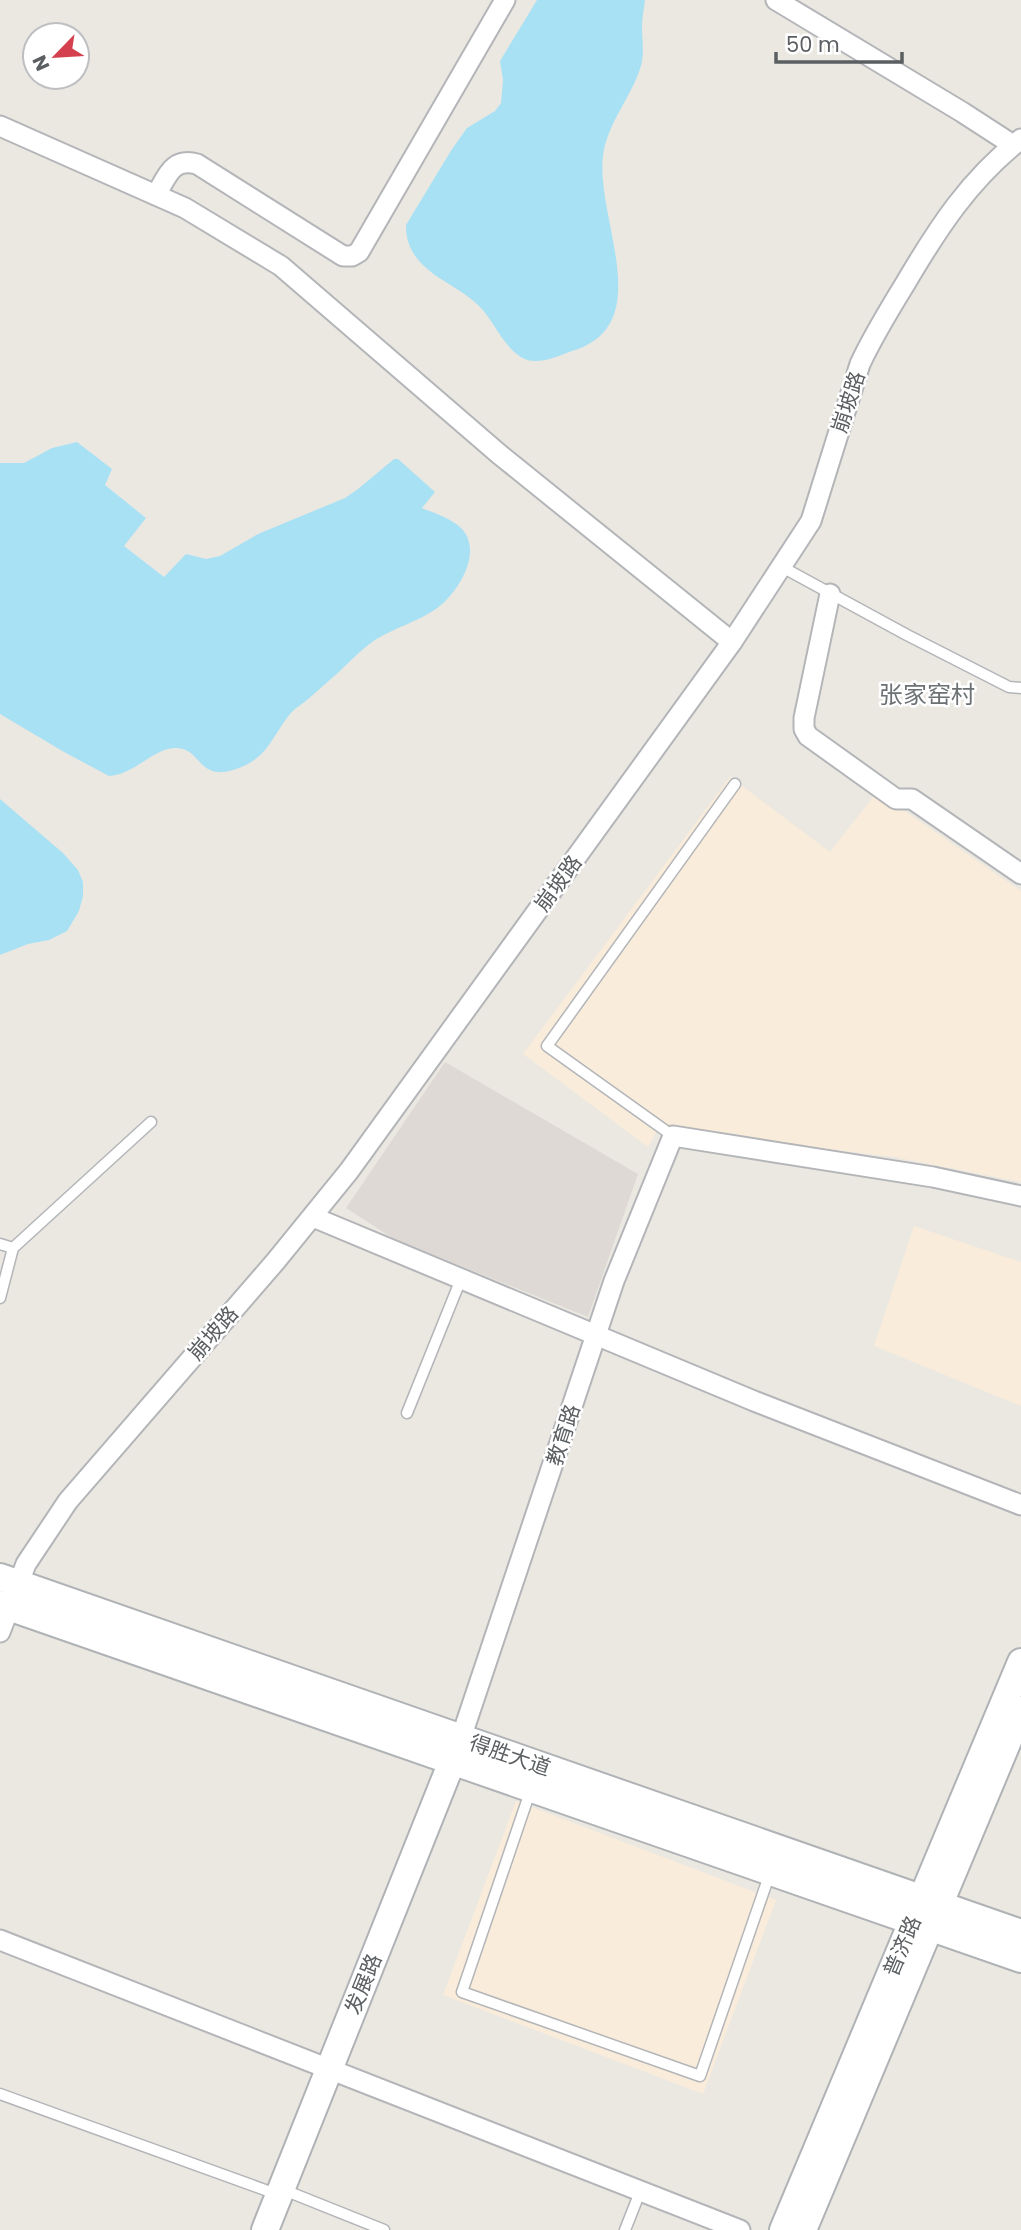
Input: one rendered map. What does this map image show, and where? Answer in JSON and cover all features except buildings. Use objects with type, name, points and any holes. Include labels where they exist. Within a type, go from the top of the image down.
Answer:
[{"type":"main road","name":"得胜大道","points":[[7,1593],[926,1913],[1021,1959]]},
{"type":"main road","name":"普济路","points":[[803,2230],[1021,1662]]},
{"type":"main road","name":"普济路","points":[[783,2230],[1021,1710]]},
{"type":"main road","name":"得胜大道","points":[[457,1749],[532,1789],[770,1872],[926,1913],[1021,1933]]},
{"type":"main road","name":"发展路","points":[[265,2230],[457,1749]]},
{"type":"street","points":[[156,195],[175,165],[186,161],[197,164],[343,256],[352,256],[359,252],[505,0]]},
{"type":"street","points":[[776,0],[1017,142]]},
{"type":"street","points":[[0,126],[185,208],[281,266],[499,454],[732,642]]},
{"type":"street","name":"崩坡路","points":[[0,1632],[7,1593],[50,1526],[86,1478],[313,1217],[349,1171],[732,642],[803,535],[817,506],[833,446],[860,363],[870,342],[938,228],[977,178],[1017,142]]},
{"type":"street","points":[[830,594],[804,718],[804,729],[808,736],[896,799],[912,799],[1021,874]]},
{"type":"street","points":[[673,1136],[933,1177],[1021,1196]]},
{"type":"street","name":"教育路","points":[[457,1749],[614,1280],[673,1136]]},
{"type":"street","points":[[313,1217],[754,1401],[1021,1505]]},
{"type":"street","points":[[0,1940],[740,2230]]},
{"type":"lane","points":[[782,567],[1009,687],[1021,688]]},
{"type":"lane","points":[[673,1136],[547,1046],[735,784]]},
{"type":"lane","points":[[0,1298],[13,1248],[151,1122]]},
{"type":"lane","points":[[0,1244],[13,1248]]},
{"type":"lane","points":[[407,1413],[461,1279]]},
{"type":"lane","points":[[532,1789],[462,1993],[700,2076],[770,1872]]},
{"type":"lane","points":[[0,2094],[384,2230]]},
{"type":"lane","points":[[625,2230],[640,2192]]},
{"type":"shaded area","points":[[730,777],[830,852],[877,792],[1021,891],[1021,1182],[894,1157],[681,1131],[662,1122],[648,1147],[523,1054]]},
{"type":"shaded area","points":[[445,1062],[638,1174],[588,1317],[394,1239],[346,1208]]},
{"type":"shaded area","points":[[914,1226],[1021,1262],[1021,1406],[874,1346]]},
{"type":"shaded area","points":[[516,1801],[776,1900],[703,2094],[443,1995]]},
{"type":"water","points":[[537,0],[645,0],[642,64],[609,133],[603,156],[603,181],[617,267],[618,294],[612,318],[598,338],[572,351],[536,361],[527,360],[511,349],[481,308],[423,265],[408,241],[406,225],[467,128],[495,111],[501,103],[503,80],[500,61]]},
{"type":"water","points":[[77,442],[112,469],[105,485],[146,518],[124,546],[164,577],[186,554],[206,559],[220,556],[258,534],[345,498],[394,459],[398,459],[435,492],[422,508],[452,521],[467,537],[470,547],[466,571],[453,593],[436,609],[375,640],[294,710],[266,749],[246,765],[230,771],[209,770],[192,754],[176,748],[160,752],[127,771],[109,776],[0,714],[0,463],[24,463],[52,448]]},
{"type":"water","points":[[0,799],[63,853],[78,870],[83,882],[83,896],[79,911],[67,931],[49,940],[28,944],[0,955]]},
{"type":"district","name":"张家窑村","points":[[927,694]]}]
